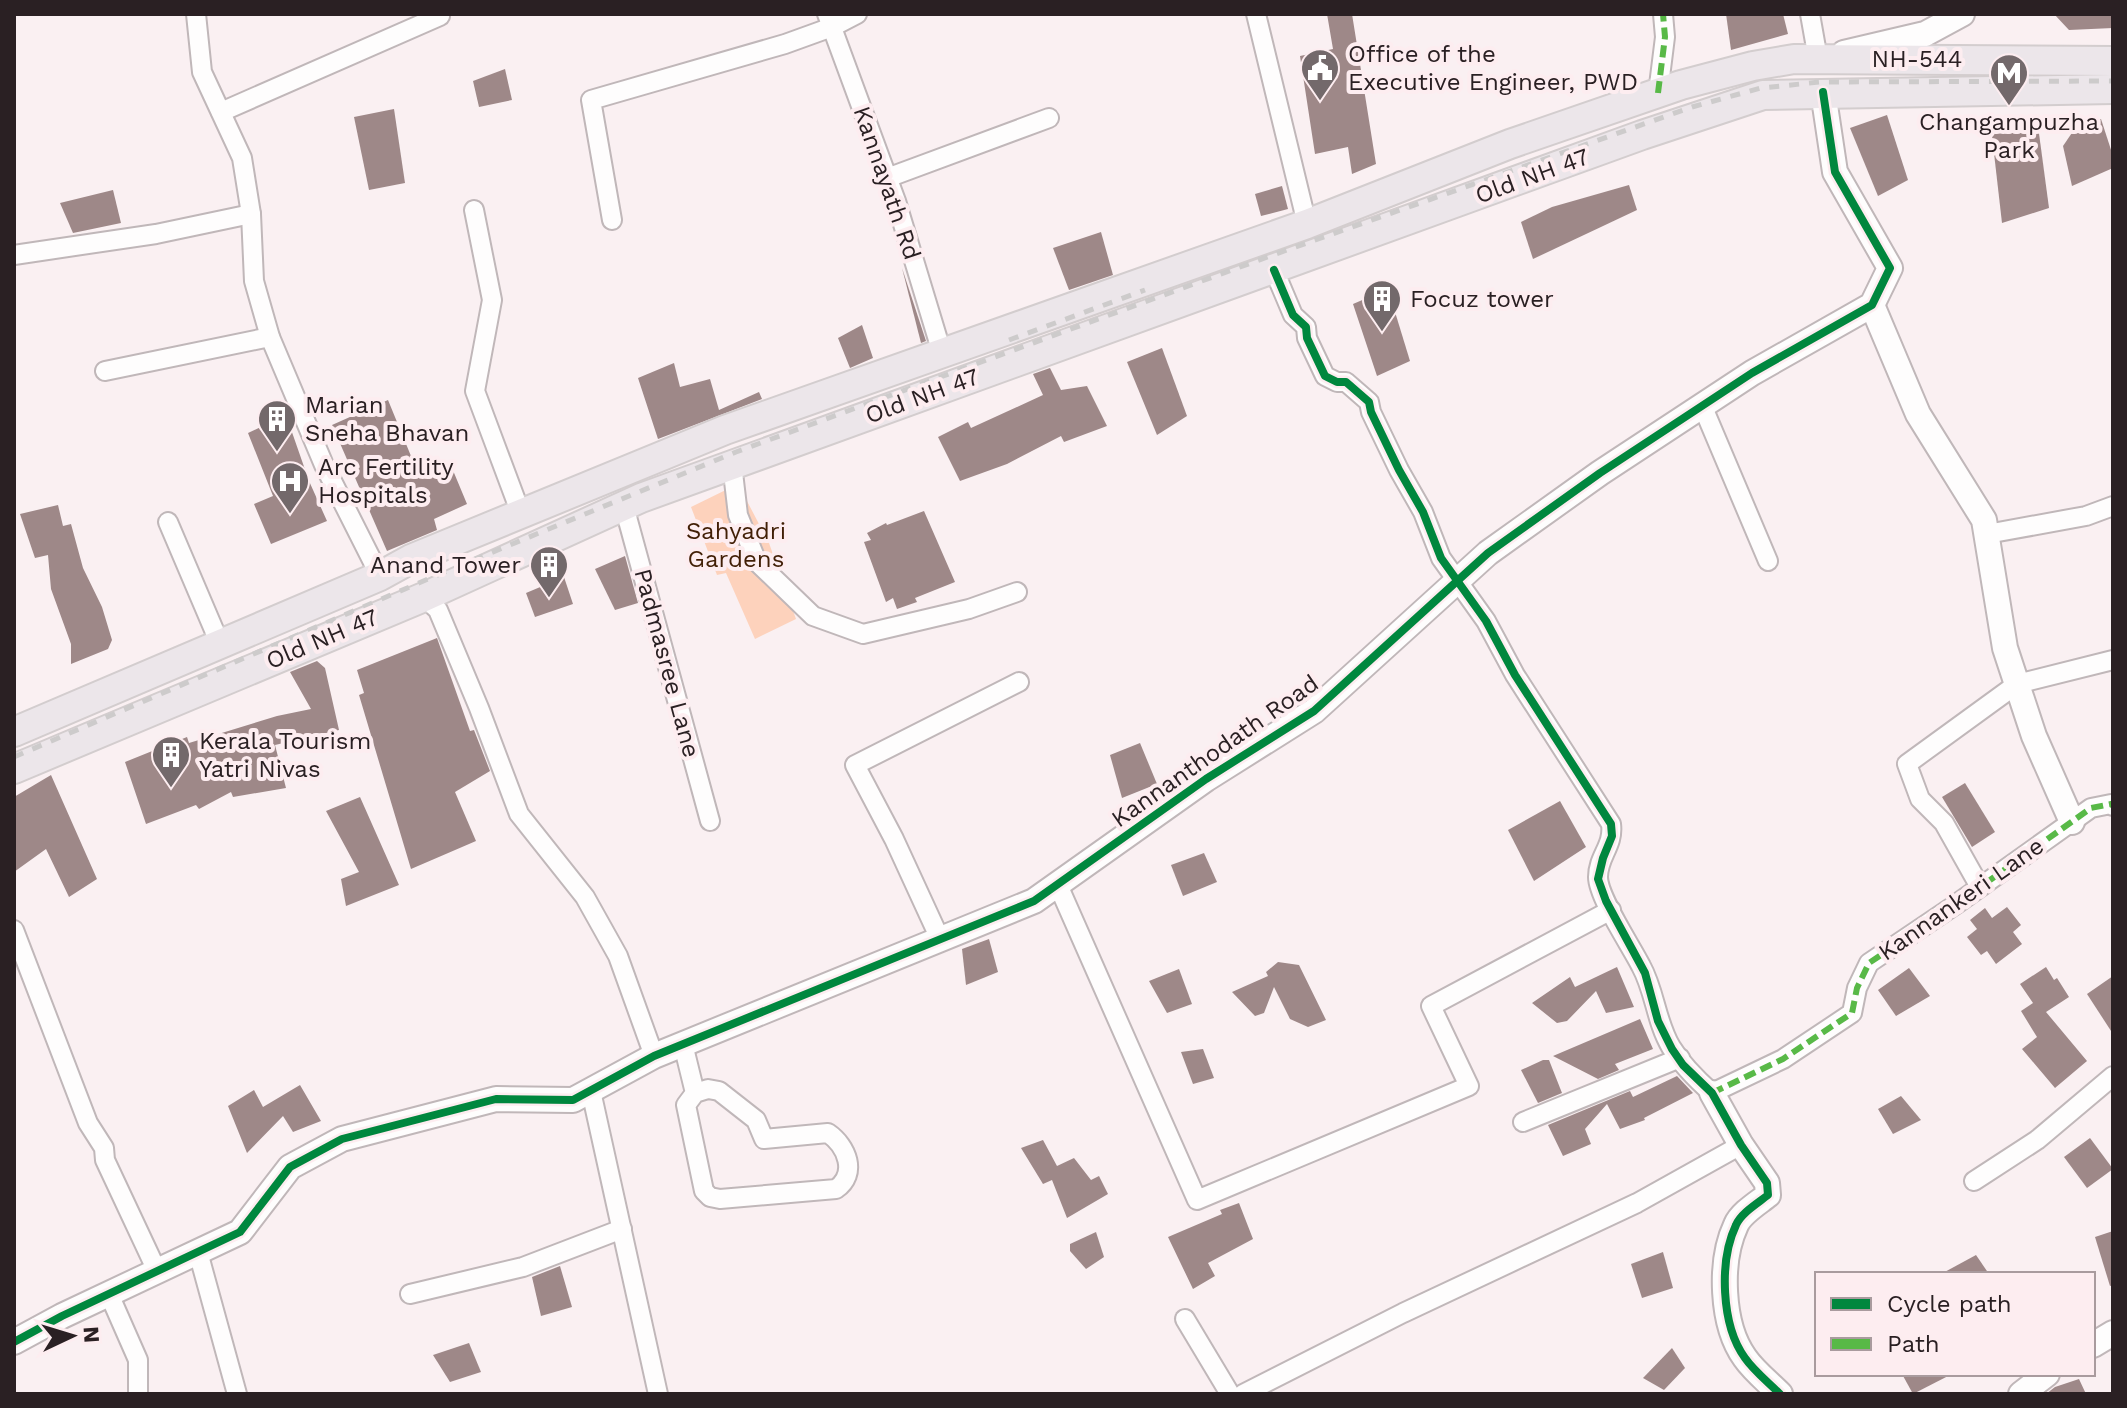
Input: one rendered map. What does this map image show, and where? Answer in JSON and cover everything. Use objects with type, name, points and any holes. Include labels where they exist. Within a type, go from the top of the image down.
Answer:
[{"type":"main road","name":"Old NH 47","points":[[14,732],[380,576],[411,559],[725,430],[1307,224],[1510,144],[1681,85],[1753,66],[1794,59],[1818,59]]},
{"type":"main road","name":"NH-544","points":[[1818,59],[2113,61]]},
{"type":"main road","name":"NH-544","points":[[1853,92],[2113,89]]},
{"type":"main road","name":"Old NH 47","points":[[14,769],[424,597],[632,502],[732,464],[1763,95],[1853,92]]},
{"type":"main road","points":[[1510,144],[1523,179]]},
{"type":"main road","points":[[631,469],[632,502]]},
{"type":"street","points":[[196,14],[202,72],[242,158],[251,214],[254,281],[270,337],[324,465],[380,576]]},
{"type":"street","points":[[221,112],[439,14]]},
{"type":"street","points":[[612,220],[591,100],[654,79],[785,44],[829,20],[857,14]]},
{"type":"street","points":[[1256,14],[1307,224]]},
{"type":"street","points":[[1658,93],[1665,37],[1663,14]]},
{"type":"street","points":[[1810,14],[1818,59],[1925,34],[1962,14]]},
{"type":"street","name":"Kannayath Rd","points":[[829,20],[887,178],[942,353]]},
{"type":"street","points":[[1823,92],[1835,172],[1890,268],[1872,305],[1918,414],[1984,520],[2005,648],[2034,736],[2072,822]]},
{"type":"street","points":[[887,178],[1049,118]]},
{"type":"street","points":[[474,210],[492,300],[475,391],[521,514]]},
{"type":"street","points":[[14,255],[156,234],[251,214]]},
{"type":"street","points":[[1274,270],[1293,315],[1306,327],[1307,338],[1325,376],[1346,382],[1369,402],[1371,412],[1423,512],[1441,558],[1458,580],[1611,824],[1612,836],[1598,879],[1645,973],[1658,1021],[1683,1065],[1712,1093],[1767,1183],[1768,1195],[1737,1222],[1726,1270],[1725,1297],[1736,1343],[1746,1359],[1780,1394]]},
{"type":"street","name":"Kannanthodath Road","points":[[14,1342],[240,1232],[290,1167],[342,1139],[496,1099],[573,1100],[654,1056],[1034,901],[1206,779],[1314,711],[1488,553],[1600,473],[1752,373],[1872,305]]},
{"type":"street","points":[[105,371],[270,337]]},
{"type":"street","points":[[1702,405],[1768,561]]},
{"type":"street","points":[[732,464],[738,515],[757,562],[813,616],[863,634],[969,609],[1017,592]]},
{"type":"street","name":"Padmasree Lane","points":[[632,502],[710,821]]},
{"type":"street","points":[[1987,534],[2086,516],[2113,506]]},
{"type":"street","points":[[168,522],[220,644]]},
{"type":"street","points":[[424,597],[438,610],[519,814],[585,897],[618,956],[654,1056]]},
{"type":"street","points":[[1980,887],[1944,823],[1920,799],[1907,764],[2017,684],[2113,660]]},
{"type":"street","points":[[940,939],[894,839],[855,765],[1019,682]]},
{"type":"street","name":"Kannankeri Lane","points":[[1712,1093],[1783,1059],[1852,1013],[1857,988],[1869,963],[2091,808],[2113,806]]},
{"type":"street","points":[[1058,885],[1197,1200],[1469,1086],[1431,1006],[1611,910]]},
{"type":"street","points":[[14,930],[88,1123],[104,1148],[105,1160],[157,1271]]},
{"type":"street","points":[[683,1044],[695,1093]]},
{"type":"street","points":[[1523,1122],[1680,1058]]},
{"type":"street","points":[[1974,1181],[2037,1140],[2113,1076]]},
{"type":"street","points":[[708,1089],[719,1091],[756,1120],[764,1139],[828,1133],[840,1141],[846,1155],[849,1174],[845,1183],[836,1189],[720,1199],[710,1197],[704,1191],[686,1105],[695,1093],[708,1089]]},
{"type":"street","points":[[591,1091],[658,1394]]},
{"type":"street","points":[[1243,1394],[1403,1313],[1637,1203],[1741,1145]]},
{"type":"street","points":[[410,1294],[523,1267],[622,1229]]},
{"type":"street","points":[[198,1252],[237,1394]]},
{"type":"street","points":[[109,1294],[138,1360],[138,1394]]},
{"type":"street","points":[[1185,1319],[1230,1394]]},
{"type":"street","points":[[2095,1344],[2113,1333]]},
{"type":"street","points":[[2021,1394],[2044,1376]]},
{"type":"green space","name":"Sahyadri Gardens","points":[[738,484],[769,543],[796,619],[755,639],[726,573],[717,575],[691,507]]},
{"type":"building","points":[[1327,14],[1352,14],[1376,164],[1352,174],[1348,147],[1315,154],[1300,56],[1333,49]]},
{"type":"building","points":[[1726,14],[1783,14],[1788,34],[1731,50]]},
{"type":"building","points":[[2054,14],[2113,14],[2113,28],[2069,30]]},
{"type":"building","points":[[505,69],[512,100],[479,107],[473,81]]},
{"type":"building","points":[[394,109],[405,183],[369,190],[354,117]]},
{"type":"building","points":[[1887,115],[1908,180],[1878,196],[1850,128]]},
{"type":"building","points":[[2101,119],[2113,156],[2113,168],[2072,186],[2063,146],[2078,124]]},
{"type":"building","points":[[2038,126],[2049,208],[2002,223],[1991,127]]},
{"type":"building","points":[[1629,185],[1637,210],[1533,259],[1521,222],[1552,207]]},
{"type":"building","points":[[1282,186],[1288,209],[1261,216],[1255,194]]},
{"type":"building","points":[[113,190],[121,223],[73,233],[60,203]]},
{"type":"building","points":[[1101,232],[1113,275],[1069,290],[1053,248]]},
{"type":"building","points":[[902,268],[926,341],[921,343]]},
{"type":"building","name":"Focuz tower","points":[[1388,289],[1410,361],[1377,376],[1353,304]]},
{"type":"building","points":[[862,325],[873,358],[850,368],[838,338]]},
{"type":"building","points":[[1162,348],[1187,416],[1157,435],[1127,362]]},
{"type":"building","points":[[674,363],[680,387],[710,379],[719,410],[759,392],[762,399],[658,439],[638,378]]},
{"type":"building","points":[[1050,368],[1061,390],[1087,386],[1107,426],[1064,442],[1061,436],[1007,464],[960,481],[938,437],[968,422],[971,428],[1043,395],[1033,374]]},
{"type":"building","points":[[388,400],[420,478],[452,468],[467,504],[434,519],[437,530],[387,551],[332,425]]},
{"type":"building","points":[[286,415],[327,521],[271,544],[254,504],[273,496],[248,433]]},
{"type":"building","points":[[58,505],[63,526],[71,524],[83,568],[102,607],[112,640],[108,649],[71,664],[71,644],[51,589],[48,555],[35,558],[20,514]]},
{"type":"building","points":[[924,511],[955,582],[897,609],[893,598],[886,602],[864,542],[871,540],[867,533],[886,523]]},
{"type":"building","points":[[625,556],[638,603],[615,610],[595,569]]},
{"type":"building","name":"Anand Tower","points":[[564,577],[573,604],[535,617],[526,593]]},
{"type":"building","points":[[437,638],[470,731],[474,730],[490,771],[455,792],[476,841],[411,869],[359,695],[364,693],[357,670]]},
{"type":"building","points":[[317,661],[325,668],[339,730],[275,745],[286,788],[233,797],[231,792],[199,809],[196,805],[146,824],[125,762],[187,737],[189,743],[311,709],[290,672]]},
{"type":"building","points":[[1140,743],[1157,784],[1122,798],[1110,755]]},
{"type":"building","points":[[51,775],[97,879],[69,897],[46,849],[14,872],[14,797]]},
{"type":"building","points":[[1965,783],[1995,832],[1972,847],[1942,797]]},
{"type":"building","points":[[360,797],[399,885],[346,906],[341,879],[359,872],[326,811]]},
{"type":"building","points":[[1560,801],[1586,847],[1534,881],[1508,830]]},
{"type":"building","points":[[1204,853],[1217,882],[1183,896],[1171,865]]},
{"type":"building","points":[[2007,907],[2021,925],[2013,932],[2022,944],[1996,964],[1987,951],[1981,955],[1967,937],[1977,929],[1970,920],[1985,908],[1992,918]]},
{"type":"building","points":[[989,939],[998,972],[966,985],[962,949]]},
{"type":"building","points":[[1278,962],[1299,965],[1326,1020],[1308,1027],[1290,1019],[1274,987],[1264,1013],[1255,1016],[1232,992],[1268,976],[1266,972]]},
{"type":"building","points":[[1617,967],[1634,1007],[1606,1013],[1596,991],[1567,1021],[1557,1023],[1532,1003],[1570,977],[1575,987]]},
{"type":"building","points":[[2046,967],[2069,997],[2046,1012],[2087,1061],[2055,1088],[2022,1049],[2037,1037],[2021,1011],[2033,1003],[2020,984]]},
{"type":"building","points":[[1909,968],[1930,996],[1896,1016],[1878,990]]},
{"type":"building","points":[[1179,969],[1192,1004],[1167,1013],[1149,981]]},
{"type":"building","points":[[2113,976],[2113,1034],[2087,994]]},
{"type":"building","points":[[1640,1019],[1653,1049],[1615,1064],[1619,1070],[1598,1079],[1553,1056]]},
{"type":"building","points":[[1203,1049],[1214,1078],[1193,1084],[1181,1052]]},
{"type":"building","points":[[1549,1060],[1562,1093],[1538,1103],[1521,1070]]},
{"type":"building","points":[[1677,1076],[1693,1093],[1645,1120],[1620,1129],[1607,1104],[1585,1129],[1591,1144],[1563,1156],[1548,1125],[1630,1091],[1633,1097]]},
{"type":"building","points":[[300,1085],[321,1121],[293,1132],[283,1116],[247,1153],[228,1106],[254,1090],[263,1107]]},
{"type":"building","points":[[1901,1096],[1921,1120],[1893,1134],[1878,1109]]},
{"type":"building","points":[[2090,1138],[2113,1169],[2087,1188],[2064,1157]]},
{"type":"building","points":[[1043,1140],[1057,1166],[1074,1158],[1091,1180],[1099,1176],[1108,1194],[1067,1218],[1052,1180],[1043,1184],[1021,1148]]},
{"type":"building","points":[[1239,1203],[1253,1239],[1208,1263],[1215,1276],[1193,1289],[1168,1237],[1222,1214],[1220,1210]]},
{"type":"building","points":[[2113,1231],[2113,1285],[2110,1286],[2095,1237]]},
{"type":"building","points":[[1096,1232],[1104,1257],[1086,1269],[1070,1251],[1070,1244]]},
{"type":"building","points":[[1663,1252],[1673,1288],[1642,1298],[1631,1264]]},
{"type":"building","points":[[1976,1255],[1988,1272],[1945,1272]]},
{"type":"building","points":[[560,1266],[572,1307],[541,1316],[532,1277]]},
{"type":"building","points":[[469,1343],[481,1372],[450,1382],[433,1355]]},
{"type":"building","points":[[1672,1348],[1685,1368],[1664,1390],[1643,1378]]},
{"type":"building","points":[[1903,1376],[1948,1376],[1913,1394]]},
{"type":"building","points":[[2079,1379],[2086,1394],[2046,1394],[2055,1387]]},
{"type":"railway","points":[[14,757],[449,570],[736,452],[1270,256],[1692,107],[1761,88],[1820,82],[2113,81]]},
{"type":"railway","points":[[1009,340],[1145,290]]},
{"type":"marked path","points":[[1658,93],[1665,37],[1663,14]]},
{"type":"marked path","points":[[1712,1093],[1783,1059],[1852,1013],[1857,988],[1869,963],[2091,808],[2113,806]]},
{"type":"cycle path","points":[[14,1342],[240,1232],[290,1167],[342,1139],[496,1099],[573,1100],[654,1056],[1034,901],[1206,779],[1314,711],[1488,553],[1600,473],[1752,373],[1872,305],[1890,268],[1835,172],[1823,92]]},
{"type":"cycle path","points":[[1274,270],[1293,315],[1306,327],[1307,338],[1325,376],[1337,382],[1346,382],[1369,402],[1399,470],[1423,512],[1441,558],[1486,621],[1515,675],[1611,824],[1612,836],[1598,879],[1606,901],[1645,973],[1658,1021],[1683,1065],[1712,1093],[1767,1183],[1768,1195],[1746,1212],[1736,1225],[1727,1256],[1725,1293],[1737,1344],[1745,1358],[1780,1394]]},
{"type":"place","name":"Office of the Executive Engineer, PWD","points":[[1320,102]]},
{"type":"place","name":"Changampuzha Park","points":[[2009,107]]},
{"type":"place","name":"Focuz tower","points":[[1382,333]]},
{"type":"place","name":"Marian Sneha Bhavan","points":[[277,453]]},
{"type":"place","name":"Arc Fertility Hospitals","points":[[290,515]]},
{"type":"place","name":"Anand Tower","points":[[549,599]]},
{"type":"place","name":"Kerala Tourism Yatri Nivas","points":[[171,789]]}]
